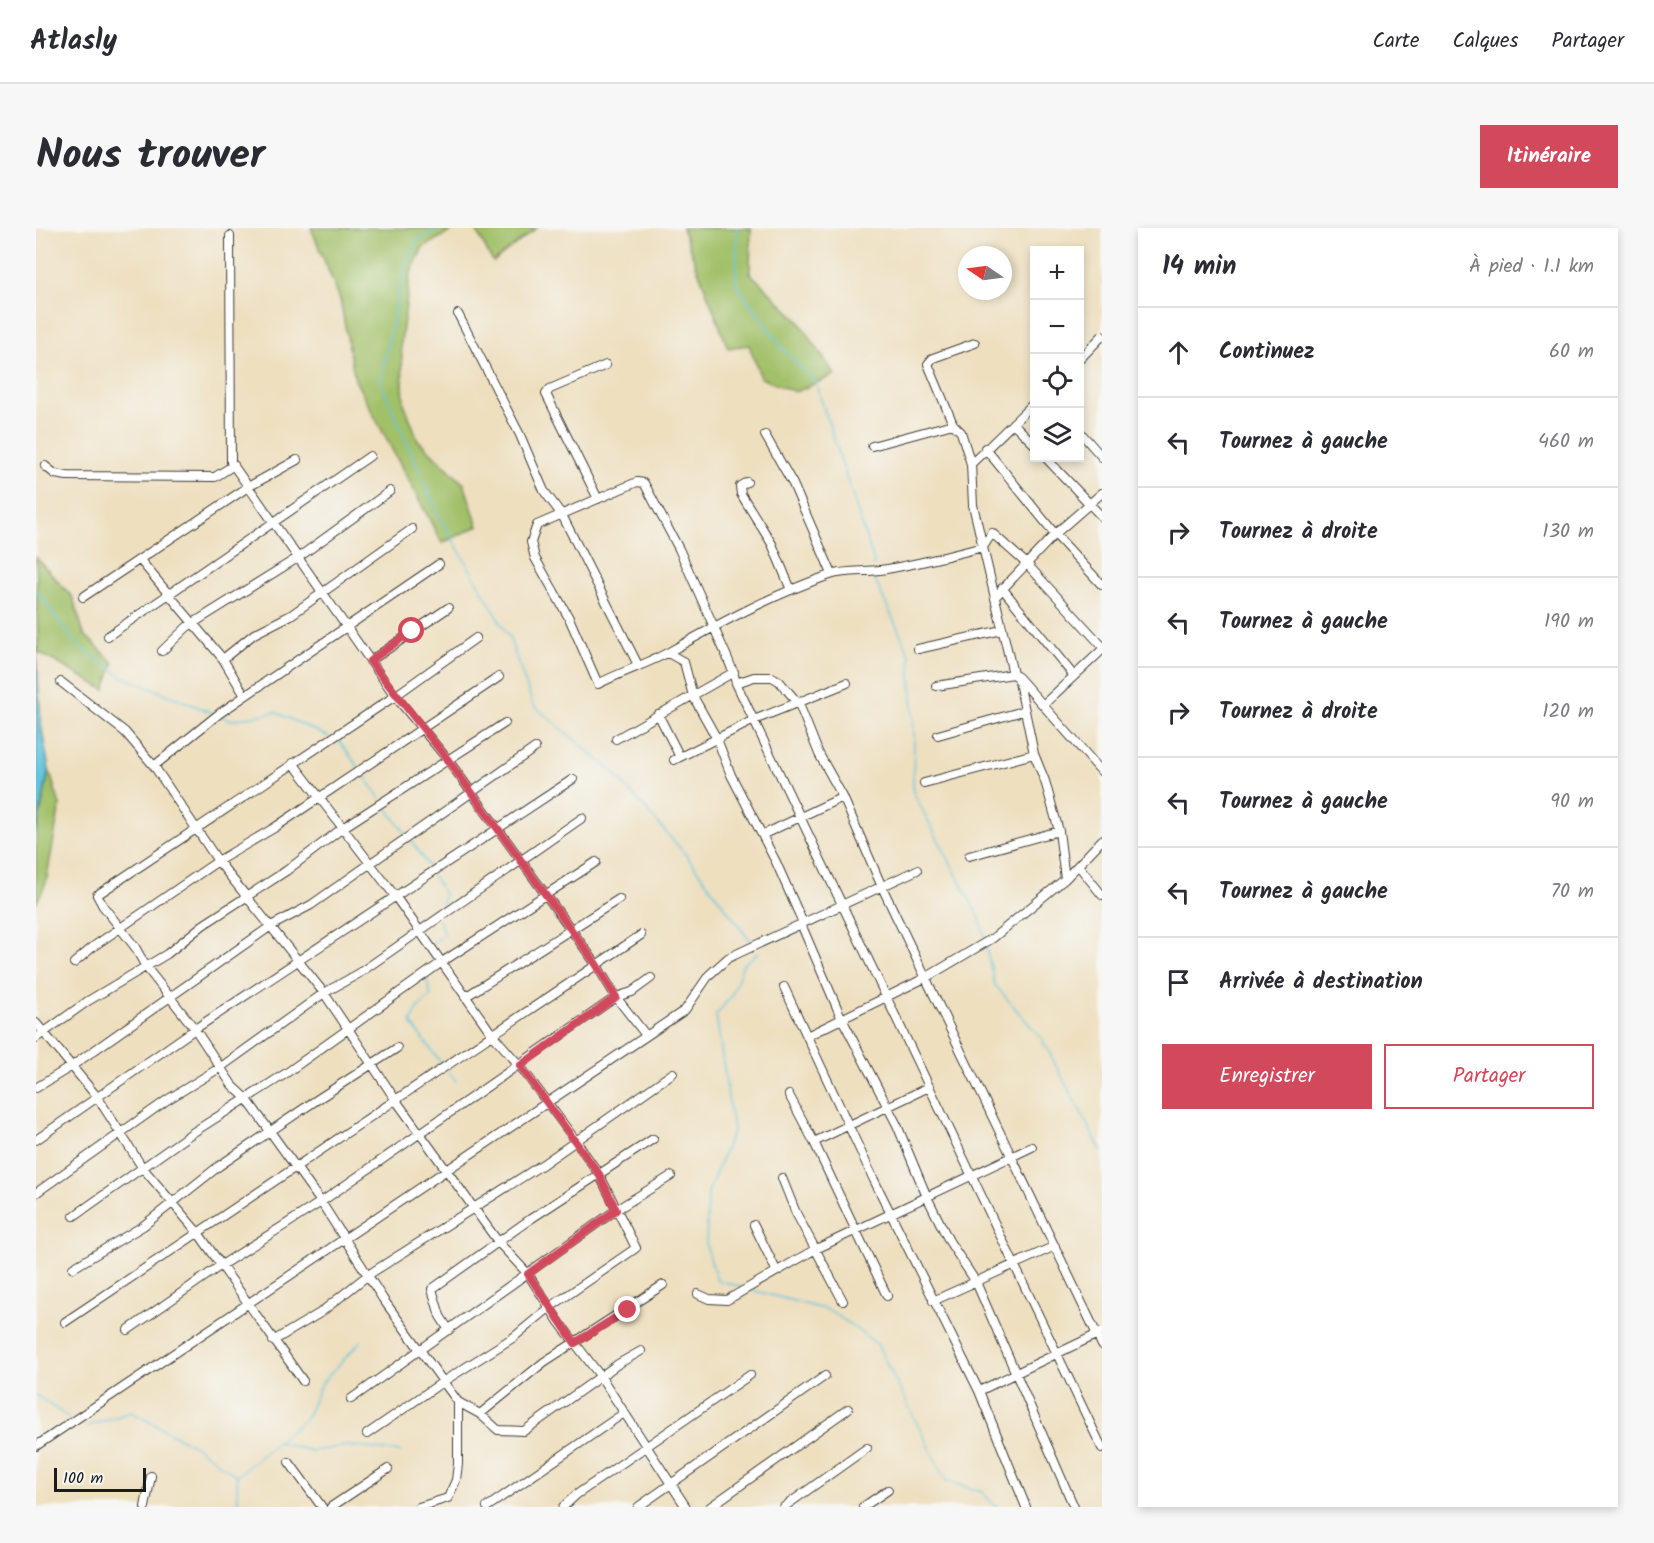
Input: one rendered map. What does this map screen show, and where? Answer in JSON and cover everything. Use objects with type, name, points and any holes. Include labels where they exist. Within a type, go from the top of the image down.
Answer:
[{"type":"street","points":[[230,236],[231,462],[395,696],[448,760],[469,793],[498,829],[596,964],[616,997],[645,1034]]},
{"type":"street","points":[[458,314],[520,435],[544,491],[562,515],[638,665]]},
{"type":"street","points":[[1084,355],[1102,336]]},
{"type":"street","points":[[975,343],[928,361],[953,424],[961,432],[971,464],[971,489],[983,547],[1034,754],[1048,789],[1059,831],[1065,879]]},
{"type":"street","points":[[598,499],[546,394],[550,389],[606,365]]},
{"type":"street","points":[[971,464],[1030,407]]},
{"type":"street","points":[[1013,423],[1030,440]]},
{"type":"street","points":[[872,446],[953,424]]},
{"type":"street","points":[[765,435],[794,484],[832,574]]},
{"type":"street","points":[[1084,435],[1099,446],[1102,457]]},
{"type":"street","points":[[985,448],[1055,534],[1102,585]]},
{"type":"street","points":[[108,636],[370,456]]},
{"type":"street","points":[[83,597],[248,487],[297,460]]},
{"type":"street","points":[[1050,462],[1102,517]]},
{"type":"street","points":[[45,466],[56,474],[67,476],[215,477],[234,465]]},
{"type":"street","points":[[1043,705],[1102,648],[1027,564],[992,533],[983,547],[878,570],[832,574],[791,590],[714,627],[668,652],[598,684],[569,618],[535,558],[531,542],[537,525],[637,482],[644,483],[679,549],[714,627],[734,672],[736,683],[1055,1354],[1102,1446]]},
{"type":"street","points":[[747,482],[740,486],[741,494],[772,544],[791,590]]},
{"type":"street","points":[[162,651],[194,623],[299,557],[390,491]]},
{"type":"street","points":[[996,596],[1055,534],[1102,493]]},
{"type":"street","points":[[223,659],[254,634],[291,615],[412,529]]},
{"type":"street","points":[[140,560],[223,659],[245,696]]},
{"type":"street","points":[[154,766],[220,712],[439,564]]},
{"type":"street","points":[[1002,588],[1074,676]]},
{"type":"street","points":[[370,661],[448,608]]},
{"type":"street","points":[[918,649],[1002,630]]},
{"type":"street","points":[[476,638],[395,696],[98,895],[103,906],[121,928],[146,967],[170,996],[181,1015],[195,1029],[232,1085],[246,1098],[269,1134],[321,1202],[368,1275],[458,1402],[480,1414],[498,1430],[524,1431],[641,1351]]},
{"type":"street","points":[[668,652],[684,662],[693,696],[717,739],[762,835],[841,1017],[888,1107],[949,1241],[976,1282],[1074,1507]]},
{"type":"street","points":[[616,739],[734,672]]},
{"type":"street","points":[[936,686],[1016,675]]},
{"type":"street","points":[[1016,675],[1102,772]]},
{"type":"street","points":[[736,683],[754,676],[772,677],[779,681],[799,704],[819,754],[843,797],[882,887],[1055,1246],[1100,1333],[1102,1345]]},
{"type":"street","points":[[74,963],[219,861],[320,797],[499,677]]},
{"type":"street","points":[[61,682],[125,732],[154,766],[219,861],[324,993],[370,1064],[499,1243],[528,1274],[549,1308],[601,1377],[686,1507]]},
{"type":"street","points":[[658,714],[677,758],[754,720],[847,683]]},
{"type":"street","points":[[938,735],[1023,711]]},
{"type":"street","points":[[36,1038],[88,1001],[146,967],[344,827],[505,723]]},
{"type":"street","points":[[36,1088],[72,1066],[271,926],[310,905],[535,748]]},
{"type":"street","points":[[924,783],[1034,754]]},
{"type":"street","points":[[293,763],[395,896],[492,1034],[520,1066],[545,1103],[576,1141],[599,1174],[636,1248],[549,1308],[514,1337],[444,1381],[367,1434]]},
{"type":"street","points":[[36,1140],[195,1029],[573,779]]},
{"type":"street","points":[[762,835],[843,797]]},
{"type":"street","points":[[36,1193],[119,1133],[221,1067],[324,993],[358,974],[582,818]]},
{"type":"street","points":[[969,856],[1059,831]]},
{"type":"street","points":[[807,1036],[841,1017],[927,977],[993,938],[1065,879],[1102,840]]},
{"type":"street","points":[[74,1216],[142,1167],[349,1029],[442,962],[596,862]]},
{"type":"street","points":[[1078,865],[1102,895]]},
{"type":"street","points":[[36,1446],[248,1306],[343,1238],[645,1034],[685,1010],[720,963],[917,870]]},
{"type":"street","points":[[465,997],[619,899]]},
{"type":"street","points":[[65,1323],[641,935]]},
{"type":"street","points":[[128,1330],[220,1266],[321,1202],[520,1066],[616,997],[632,992],[651,978]]},
{"type":"street","points":[[784,987],[891,1214],[978,1390],[1013,1469],[1026,1507]]},
{"type":"street","points":[[36,1023],[98,1098],[142,1167],[199,1234],[303,1381]]},
{"type":"street","points":[[73,1268],[143,1226],[219,1166],[397,1048]]},
{"type":"street","points":[[273,1341],[320,1313],[368,1275],[473,1206],[543,1164],[673,1073]]},
{"type":"street","points":[[814,1142],[929,1087]]},
{"type":"street","points":[[789,1095],[814,1142],[887,1296]]},
{"type":"street","points":[[449,1330],[440,1316],[432,1289],[529,1220],[653,1139]]},
{"type":"street","points":[[698,1294],[709,1299],[728,1300],[776,1270],[814,1250],[1032,1147]]},
{"type":"street","points":[[351,1399],[420,1347],[449,1330],[616,1210],[671,1176]]},
{"type":"street","points":[[782,1178],[814,1250],[843,1301]]},
{"type":"street","points":[[754,1225],[776,1270]]},
{"type":"street","points":[[933,1301],[1055,1246]]},
{"type":"street","points":[[480,1414],[544,1362],[663,1285]]},
{"type":"street","points":[[978,1390],[1100,1333]]},
{"type":"street","points":[[563,1507],[750,1375]]},
{"type":"street","points":[[638,1507],[825,1376]]},
{"type":"street","points":[[419,1507],[448,1498],[453,1491],[458,1464],[458,1402]]},
{"type":"street","points":[[710,1507],[848,1409]]},
{"type":"street","points":[[487,1507],[624,1413]]},
{"type":"street","points":[[784,1507],[867,1448]]},
{"type":"street","points":[[289,1462],[322,1507]]},
{"type":"street","points":[[331,1507],[388,1469]]},
{"type":"street","points":[[145,1507],[151,1476]]},
{"type":"street","points":[[863,1507],[888,1490]]},
{"type":"green space","points":[[311,228],[457,228],[423,247],[410,275],[401,342],[404,403],[418,440],[464,484],[478,526],[442,543],[355,380],[340,299]]},
{"type":"green space","points":[[475,228],[537,228],[493,262]]},
{"type":"green space","points":[[682,228],[751,228],[750,273],[798,320],[835,375],[795,392],[761,378],[749,345],[728,348]]},
{"type":"green space","points":[[36,557],[73,598],[84,634],[114,663],[105,690],[38,652]]},
{"type":"green space","points":[[49,770],[60,805],[46,882],[36,904],[36,834]]},
{"type":"water","points":[[36,646],[41,724],[49,770],[36,834]]},
{"type":"waterway","points":[[441,228],[419,238],[405,266],[380,381],[437,512],[509,637],[533,705],[613,772],[686,855],[751,942]]},
{"type":"waterway","points":[[737,228],[736,284],[783,349],[816,384],[874,562],[873,566]]},
{"type":"waterway","points":[[872,574],[910,655],[914,735],[913,792],[980,919],[985,939]]},
{"type":"waterway","points":[[36,590],[75,643],[121,676],[213,713]]},
{"type":"waterway","points":[[221,716],[231,720],[275,712],[329,737]]},
{"type":"waterway","points":[[336,740],[340,742],[359,768]]},
{"type":"waterway","points":[[362,772],[381,800]]},
{"type":"waterway","points":[[384,804],[406,834]]},
{"type":"waterway","points":[[411,840],[430,869]]},
{"type":"waterway","points":[[433,876],[444,894],[440,913]]},
{"type":"waterway","points":[[432,944],[444,935],[439,920]]},
{"type":"waterway","points":[[986,947],[995,985],[1042,1039],[1102,1152]]},
{"type":"waterway","points":[[427,950],[435,960]]},
{"type":"waterway","points":[[742,1287],[717,1280],[706,1245],[708,1193],[733,1130],[716,1015],[732,995],[743,964],[759,952]]},
{"type":"waterway","points":[[426,978],[431,996],[418,1008],[411,1023],[442,1064]]},
{"type":"waterway","points":[[447,1070],[456,1081]]},
{"type":"waterway","points":[[752,1290],[831,1311],[877,1344],[946,1481],[982,1492],[996,1507]]},
{"type":"waterway","points":[[238,1475],[306,1418],[321,1384],[361,1341]]},
{"type":"waterway","points":[[36,1395],[69,1418]]},
{"type":"waterway","points":[[85,1427],[131,1412],[195,1446],[237,1476],[238,1507]]},
{"type":"waterway","points":[[278,1442],[311,1451],[348,1446],[401,1452]]},
{"type":"route","points":[[412,631],[370,661],[395,696],[448,760],[469,793],[498,829],[596,964],[616,997],[520,1066],[599,1174],[616,1210],[528,1274],[575,1343],[628,1310]]}]
